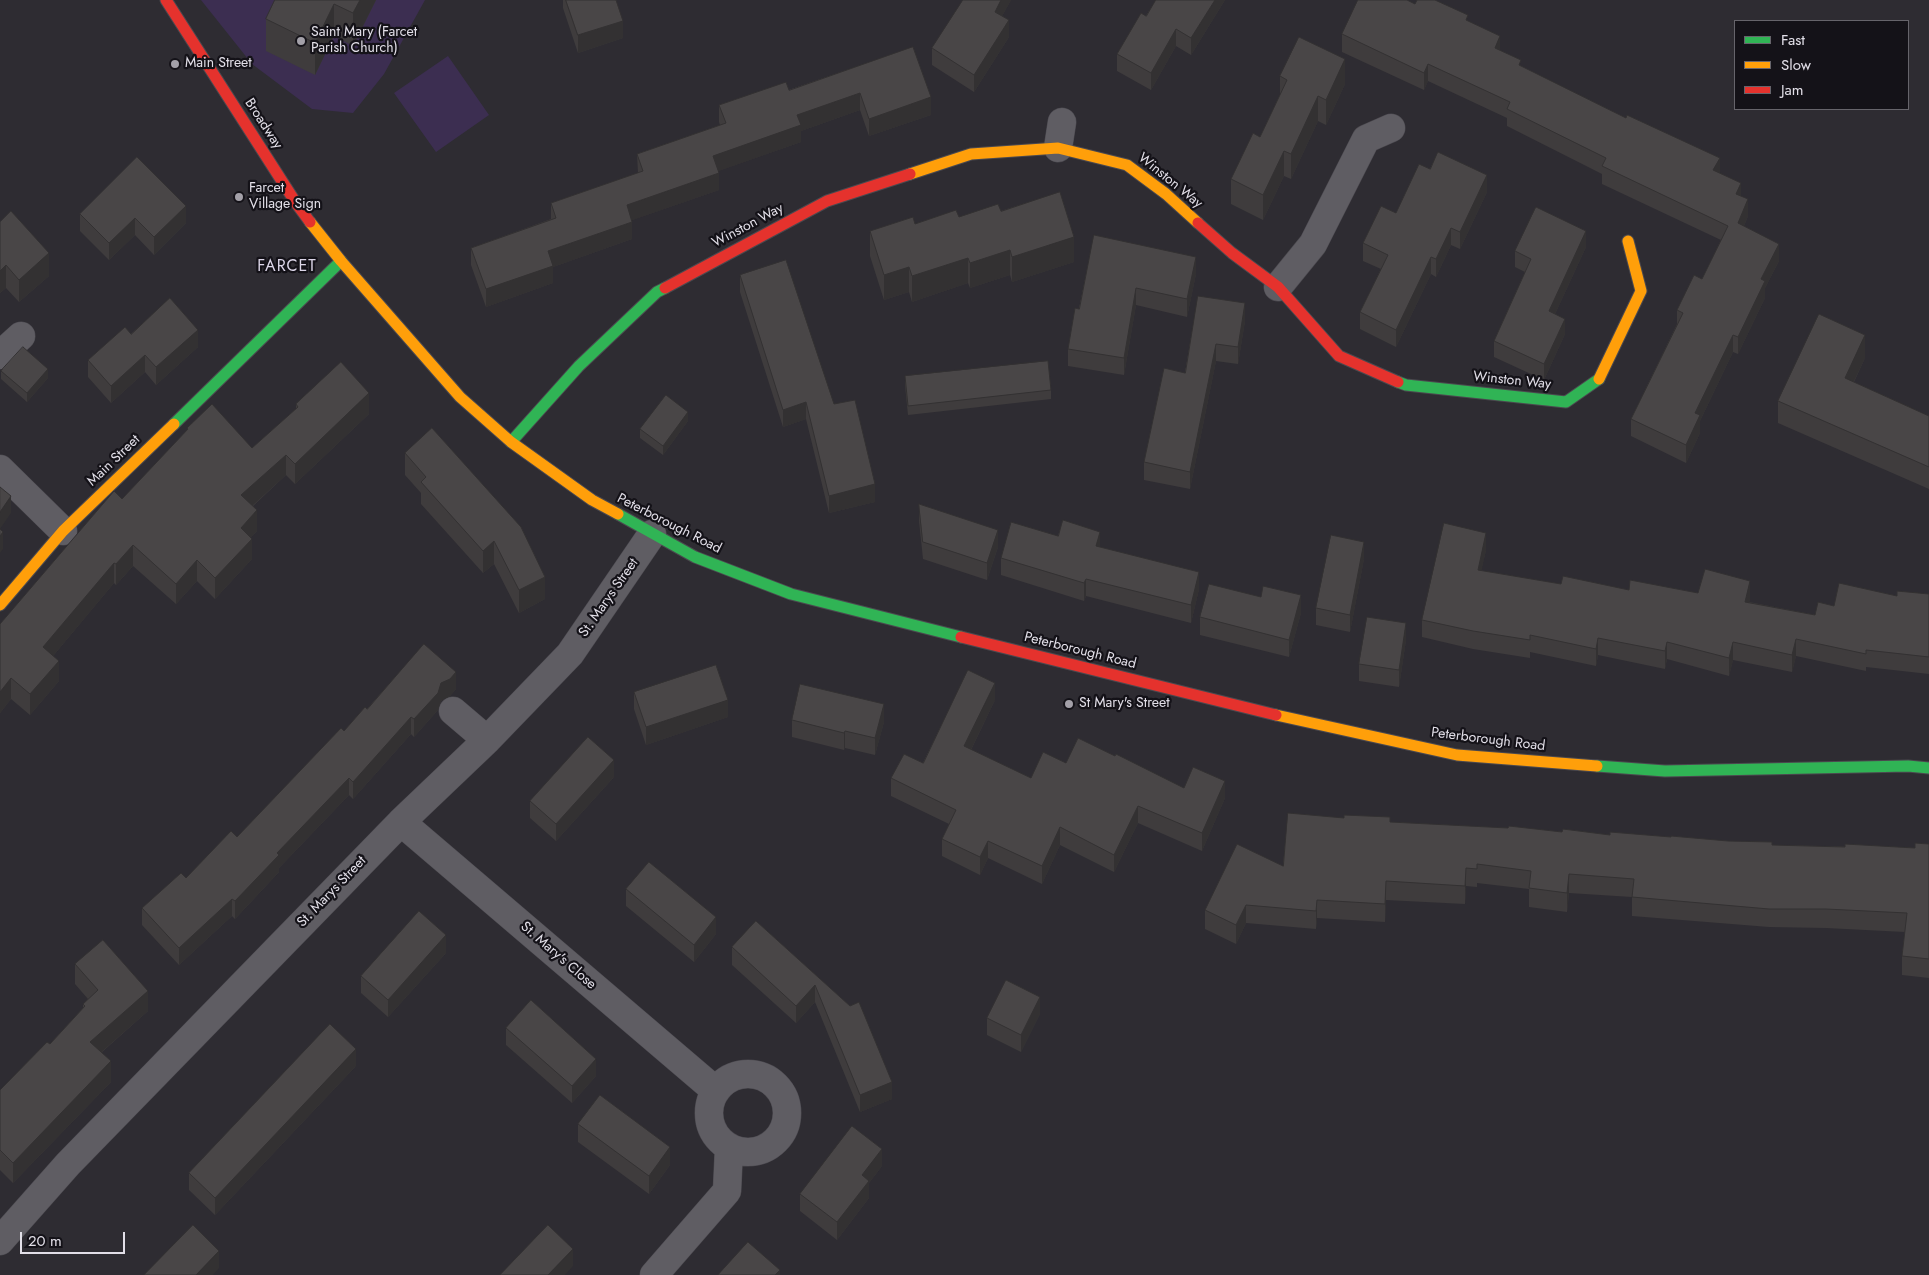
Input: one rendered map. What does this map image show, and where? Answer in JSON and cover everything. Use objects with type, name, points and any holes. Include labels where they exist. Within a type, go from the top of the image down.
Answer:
[{"type":"main road","name":"Broadway","points":[[166,0],[296,203],[341,261]]},
{"type":"main road","name":"Winston Way","points":[[511,442],[579,366],[658,292],[683,278],[827,201],[971,154],[1060,135],[1127,165],[1166,194],[1232,253],[1278,287],[1338,356],[1406,385],[1566,402],[1599,379],[1641,291],[1628,241]]},
{"type":"main road","name":"Peterborough Road","points":[[341,261],[460,397],[511,442],[592,500],[652,534],[695,557],[792,594],[1256,710],[1457,755],[1665,771],[1908,766],[1929,768]]},
{"type":"main road","name":"Main Street","points":[[0,606],[64,532],[341,261]]},
{"type":"street","points":[[1278,287],[1313,244],[1366,140],[1391,128]]},
{"type":"street","points":[[0,355],[21,336]]},
{"type":"street","points":[[0,469],[64,532]]},
{"type":"street","name":"St. Marys Street","points":[[0,1241],[68,1164],[401,822],[487,740],[570,654],[652,534]]},
{"type":"street","points":[[453,711],[487,740]]},
{"type":"street","name":"St. Mary's Close","points":[[401,822],[716,1091]]},
{"type":"street","points":[[749,1074],[761,1077],[772,1083],[781,1093],[786,1104],[787,1117],[784,1129],[767,1148],[754,1152],[742,1152],[729,1148],[719,1140],[712,1129],[708,1116],[710,1103],[716,1091],[724,1082],[736,1076],[749,1074]]},
{"type":"street","points":[[654,1275],[728,1191],[729,1148]]},
{"type":"shaded area","points":[[201,0],[425,0],[384,74],[353,113],[312,109],[252,64]]},
{"type":"shaded area","points":[[448,56],[489,115],[436,152],[394,93]]},
{"type":"building","points":[[275,0],[360,0],[353,13],[334,4],[315,43],[266,19]]},
{"type":"building","points":[[566,0],[616,0],[623,21],[578,35]]},
{"type":"building","points":[[963,0],[1001,0],[995,12],[1009,20],[974,75],[932,48]]},
{"type":"building","points":[[1156,0],[1215,0],[1191,38],[1176,29],[1151,73],[1117,54],[1141,13],[1146,16]]},
{"type":"building","points":[[1358,0],[1407,0],[1415,4],[1417,0],[1435,0],[1468,15],[1466,20],[1500,36],[1495,48],[1521,60],[1519,65],[1626,118],[1627,115],[1720,158],[1713,170],[1741,183],[1736,194],[1748,199],[1738,223],[1779,244],[1761,279],[1765,281],[1738,337],[1733,335],[1695,413],[1700,415],[1686,445],[1631,419],[1683,313],[1677,310],[1694,275],[1702,279],[1728,226],[1602,166],[1606,158],[1507,109],[1510,102],[1428,64],[1424,73],[1342,34]]},
{"type":"building","points":[[1299,37],[1345,59],[1326,100],[1318,96],[1291,154],[1284,151],[1263,195],[1231,179],[1253,133],[1260,137],[1287,80],[1280,76]]},
{"type":"building","points":[[913,47],[931,97],[869,119],[860,93],[797,115],[801,125],[713,156],[719,173],[627,205],[632,222],[548,251],[553,266],[486,289],[471,248],[556,218],[551,203],[643,171],[637,154],[726,123],[719,105],[786,82],[789,90]]},
{"type":"building","points":[[1438,152],[1487,175],[1460,232],[1451,228],[1436,259],[1431,257],[1396,330],[1360,312],[1388,255],[1363,243],[1381,206],[1396,213],[1419,164],[1430,169]]},
{"type":"building","points":[[137,157],[186,206],[154,237],[135,218],[109,243],[80,214]]},
{"type":"building","points":[[1060,192],[1074,237],[1012,257],[1010,250],[970,263],[968,258],[912,276],[909,267],[884,275],[870,231],[913,217],[915,224],[956,210],[959,217],[998,204],[1001,211]]},
{"type":"building","points":[[1536,207],[1586,231],[1549,311],[1565,319],[1544,364],[1494,341],[1531,259],[1515,251]]},
{"type":"building","points":[[11,211],[49,253],[19,280],[6,265],[0,271],[0,222]]},
{"type":"building","points":[[1094,235],[1196,257],[1187,299],[1136,288],[1124,358],[1068,349],[1075,308],[1079,309]]},
{"type":"building","points":[[786,260],[834,404],[855,400],[875,484],[829,496],[806,402],[783,410],[740,275]]},
{"type":"building","points":[[1198,296],[1245,303],[1238,347],[1216,344],[1190,472],[1144,462],[1164,368],[1185,373]]},
{"type":"building","points":[[170,298],[198,330],[156,367],[145,355],[111,386],[88,360],[125,327],[131,334]]},
{"type":"building","points":[[1819,314],[1865,335],[1845,378],[1929,416],[1929,467],[1778,401]]},
{"type":"building","points":[[23,347],[48,369],[27,393],[1,371]]},
{"type":"building","points":[[1048,361],[1051,390],[908,406],[905,376]]},
{"type":"building","points":[[341,362],[369,393],[295,464],[286,455],[241,495],[257,510],[241,528],[252,539],[215,578],[197,560],[176,584],[133,545],[116,564],[114,563],[43,647],[59,661],[30,694],[11,678],[0,692],[0,624],[114,491],[122,499],[187,428],[212,404],[252,448],[298,407],[296,404]]},
{"type":"building","points":[[666,395],[688,412],[663,446],[640,429]]},
{"type":"building","points":[[432,428],[521,527],[545,577],[519,590],[494,541],[483,551],[421,482],[426,477],[405,453]]},
{"type":"building","points":[[0,487],[11,496],[0,512]]},
{"type":"building","points":[[919,504],[998,530],[987,563],[923,542]]},
{"type":"building","points":[[1063,520],[1100,532],[1096,546],[1199,572],[1191,605],[1086,579],[1084,583],[1001,558],[1011,522],[1058,536]]},
{"type":"building","points":[[1444,523],[1486,533],[1478,570],[1561,584],[1563,576],[1629,590],[1630,580],[1698,593],[1705,569],[1750,581],[1745,602],[1815,615],[1818,602],[1834,606],[1839,583],[1897,596],[1897,591],[1929,594],[1929,657],[1866,650],[1866,654],[1796,639],[1792,655],[1733,642],[1729,658],[1667,642],[1665,651],[1598,638],[1596,649],[1530,635],[1530,640],[1473,631],[1422,620]]},
{"type":"building","points":[[1331,535],[1364,542],[1350,615],[1316,608]]},
{"type":"building","points":[[1209,584],[1261,597],[1263,586],[1301,595],[1289,640],[1200,617]]},
{"type":"building","points":[[1367,617],[1406,623],[1399,670],[1359,664]]},
{"type":"building","points":[[424,644],[456,672],[450,679],[441,683],[438,693],[414,719],[411,717],[353,782],[349,778],[277,853],[279,855],[235,901],[232,899],[179,948],[142,908],[181,873],[186,878],[231,831],[237,837],[341,728],[344,731],[365,707],[367,709]]},
{"type":"building","points":[[716,665],[728,700],[646,727],[634,692]]},
{"type":"building","points":[[968,670],[995,683],[964,746],[1031,778],[1043,752],[1066,763],[1078,738],[1115,756],[1116,754],[1184,788],[1193,767],[1225,781],[1202,833],[1138,806],[1114,855],[1060,827],[1042,866],[988,841],[980,857],[942,839],[956,810],[891,778],[904,754],[923,763]]},
{"type":"building","points":[[800,684],[884,704],[875,738],[845,731],[844,733],[792,720]]},
{"type":"building","points":[[588,737],[614,760],[556,824],[530,801]]},
{"type":"building","points":[[1288,813],[1344,818],[1344,815],[1390,817],[1390,822],[1508,828],[1509,826],[1562,832],[1563,829],[1610,835],[1610,832],[1728,841],[1772,842],[1772,845],[1845,847],[1845,844],[1915,848],[1915,843],[1929,844],[1929,959],[1902,956],[1907,913],[1826,909],[1769,909],[1632,897],[1634,879],[1569,874],[1567,893],[1529,888],[1531,871],[1477,864],[1477,869],[1466,868],[1465,886],[1386,881],[1385,904],[1317,900],[1316,911],[1246,905],[1236,925],[1205,910],[1237,844],[1283,866]]},
{"type":"building","points":[[649,862],[716,917],[694,945],[626,889]]},
{"type":"building","points":[[419,911],[446,935],[388,1000],[361,976]]},
{"type":"building","points":[[756,921],[850,1006],[859,1002],[892,1082],[860,1095],[815,985],[796,1006],[732,947]]},
{"type":"building","points":[[103,940],[148,991],[90,1042],[111,1061],[13,1163],[0,1150],[0,1090],[47,1042],[50,1044],[85,1006],[83,1004],[98,990],[75,964]]},
{"type":"building","points":[[1006,980],[1040,997],[1021,1035],[987,1018]]},
{"type":"building","points":[[531,1000],[596,1059],[572,1086],[506,1028]]},
{"type":"building","points":[[330,1024],[356,1049],[215,1198],[189,1173]]},
{"type":"building","points":[[600,1095],[670,1147],[649,1176],[578,1124]]},
{"type":"building","points":[[852,1126],[882,1149],[862,1175],[869,1181],[837,1222],[800,1194]]},
{"type":"building","points":[[193,1225],[219,1251],[196,1275],[144,1275]]},
{"type":"building","points":[[548,1225],[573,1249],[548,1275],[500,1275]]},
{"type":"building","points":[[748,1242],[780,1270],[775,1275],[718,1275]]},
{"type":"traffic: fast","points":[[174,424],[341,261]]},
{"type":"traffic: fast","points":[[511,442],[579,366],[657,292],[665,288]]},
{"type":"traffic: fast","points":[[1398,382],[1406,385],[1566,402],[1599,379]]},
{"type":"traffic: fast","points":[[618,514],[695,557],[791,594],[961,637]]},
{"type":"traffic: fast","points":[[1597,766],[1665,771],[1908,766],[1929,768]]},
{"type":"traffic: slow","points":[[910,174],[971,154],[1058,148],[1127,165],[1166,194],[1198,223]]},
{"type":"traffic: slow","points":[[310,222],[341,261],[460,397],[511,442],[592,500],[618,514]]},
{"type":"traffic: slow","points":[[1599,379],[1641,291],[1628,241]]},
{"type":"traffic: slow","points":[[0,605],[63,531],[174,424]]},
{"type":"traffic: slow","points":[[1276,715],[1457,755],[1597,766]]},
{"type":"traffic: jam","points":[[166,0],[310,222]]},
{"type":"traffic: jam","points":[[665,288],[827,201],[910,174]]},
{"type":"traffic: jam","points":[[1198,223],[1232,253],[1278,287],[1339,356],[1398,382]]},
{"type":"traffic: jam","points":[[961,637],[1276,715]]},
{"type":"place","name":"Saint Mary (Farcet Parish Church)","points":[[301,41]]},
{"type":"place","name":"Main Street","points":[[175,64]]},
{"type":"place","name":"Farcet Village Sign","points":[[239,197]]},
{"type":"place","name":"St Mary's Street","points":[[1069,704]]},
{"type":"district","name":"FARCET","points":[[287,267]]}]
